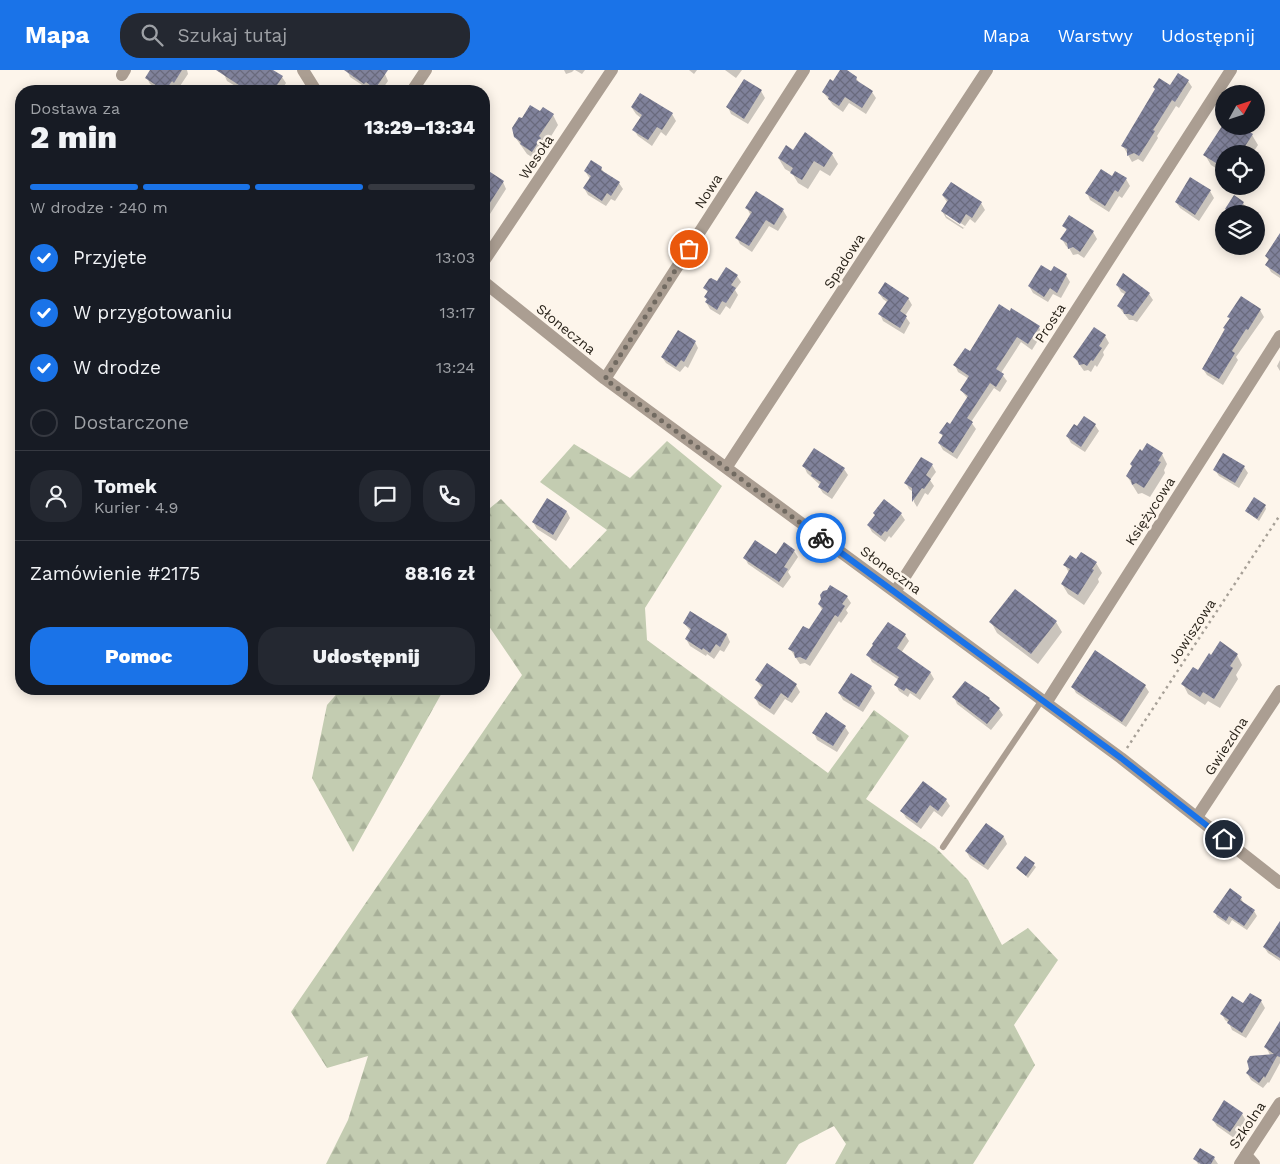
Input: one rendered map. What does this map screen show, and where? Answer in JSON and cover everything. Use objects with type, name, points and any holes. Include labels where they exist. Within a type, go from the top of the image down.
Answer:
[{"type":"street","points":[[303,70],[312,85]]},
{"type":"street","points":[[416,85],[426,70]]},
{"type":"street","name":"Wesoła","points":[[490,253],[612,70]]},
{"type":"street","name":"Nowa","points":[[605,379],[804,70]]},
{"type":"street","name":"Spadowa","points":[[726,468],[986,70]]},
{"type":"street","name":"Prosta","points":[[894,592],[1230,70]]},
{"type":"street","name":"Słoneczna","points":[[490,287],[605,379],[1121,758],[1280,882]]},
{"type":"street","name":"Księżycowa","points":[[1044,701],[1280,336]]},
{"type":"street","name":"Gwiezdna","points":[[1197,817],[1280,691]]},
{"type":"street","name":"Szkolna","points":[[1246,1161],[1280,1103]]},
{"type":"lane","points":[[942,847],[1044,701]]},
{"type":"path","name":"Jowiszowa","points":[[1121,758],[1280,515]]},
{"type":"green space","points":[[667,441],[722,486],[645,608],[647,640],[828,773],[874,710],[909,736],[866,799],[935,847],[968,880],[1002,945],[1028,928],[1058,960],[1014,1025],[1035,1065],[973,1164],[835,1164],[846,1144],[834,1126],[799,1144],[786,1164],[326,1164],[348,1120],[368,1056],[327,1068],[291,1012],[522,675],[490,628],[490,508],[501,499],[570,569],[607,530],[540,482],[574,444],[630,478]]},
{"type":"green space","points":[[336,695],[441,695],[353,852],[312,778],[327,705]]},
{"type":"building","points":[[150,70],[182,70],[174,83],[172,81],[169,85],[156,85],[145,78]]},
{"type":"building","points":[[216,70],[273,70],[283,76],[277,85],[239,85]]},
{"type":"building","points":[[344,70],[388,70],[378,85],[370,85],[366,82],[364,84]]},
{"type":"building","points":[[840,70],[847,70],[857,77],[856,80],[873,91],[862,108],[845,97],[839,106],[828,99],[829,97],[822,92],[830,79],[833,81]]},
{"type":"building","points":[[1178,73],[1189,80],[1175,102],[1172,100],[1139,156],[1134,153],[1127,156],[1127,149],[1121,146],[1155,89],[1153,87],[1159,78],[1170,85]]},
{"type":"building","points":[[744,79],[762,90],[744,119],[726,107]]},
{"type":"building","points":[[640,93],[673,113],[662,130],[657,127],[648,140],[632,130],[642,115],[631,107]]},
{"type":"building","points":[[530,105],[540,111],[543,107],[554,114],[539,136],[541,138],[532,152],[520,144],[521,142],[514,137],[512,128],[519,117],[522,118]]},
{"type":"building","points":[[805,132],[833,153],[824,167],[814,161],[802,180],[790,173],[793,168],[778,158],[786,145],[793,150]]},
{"type":"building","points":[[1216,135],[1252,135],[1246,145],[1215,145],[1215,162],[1203,155]]},
{"type":"building","points":[[591,160],[602,167],[601,170],[620,182],[611,196],[607,193],[602,201],[583,188],[591,176],[584,171]]},
{"type":"building","points":[[1101,169],[1112,176],[1115,171],[1127,178],[1118,192],[1115,190],[1105,206],[1085,193]]},
{"type":"building","points":[[490,172],[504,181],[490,203]]},
{"type":"building","points":[[1190,177],[1211,190],[1195,215],[1175,202]]},
{"type":"building","points":[[951,182],[982,202],[972,218],[966,214],[960,224],[941,211],[948,200],[942,195]]},
{"type":"building","points":[[756,191],[784,209],[774,225],[766,220],[749,246],[735,238],[752,212],[745,208]]},
{"type":"building","points":[[1234,195],[1244,202],[1242,205],[1228,205]]},
{"type":"building","points":[[1069,215],[1094,231],[1080,252],[1073,247],[1068,249],[1067,243],[1060,239],[1067,229],[1062,226]]},
{"type":"building","points":[[1280,233],[1280,275],[1265,265],[1269,259],[1265,256]]},
{"type":"building","points":[[1041,265],[1051,271],[1054,266],[1067,274],[1057,293],[1050,288],[1044,297],[1028,286]]},
{"type":"building","points":[[726,267],[738,275],[731,285],[736,288],[726,303],[722,301],[717,310],[705,302],[707,299],[704,297],[708,291],[703,288],[711,278],[717,281]]},
{"type":"building","points":[[1123,273],[1150,293],[1133,316],[1124,314],[1123,310],[1117,306],[1126,292],[1116,285]]},
{"type":"building","points":[[885,282],[909,298],[900,311],[907,316],[900,328],[878,314],[888,300],[878,293]]},
{"type":"building","points":[[1241,296],[1261,309],[1232,351],[1235,353],[1219,379],[1202,369],[1225,329],[1223,328],[1230,318],[1227,317]]},
{"type":"building","points":[[999,304],[1010,311],[1011,308],[1040,326],[1028,344],[1017,337],[996,369],[1004,374],[996,387],[990,383],[967,418],[973,422],[953,453],[938,443],[943,435],[939,433],[947,422],[950,424],[968,396],[960,390],[969,376],[953,365],[965,348],[970,351]]},
{"type":"building","points":[[1094,327],[1106,335],[1099,346],[1102,348],[1087,366],[1084,364],[1079,365],[1078,361],[1073,357]]},
{"type":"building","points":[[678,330],[696,341],[684,362],[681,360],[676,367],[661,357]]},
{"type":"building","points":[[1084,416],[1096,424],[1081,447],[1066,436],[1074,424],[1077,426]]},
{"type":"building","points":[[1147,443],[1163,453],[1158,461],[1161,462],[1144,488],[1136,483],[1132,485],[1131,480],[1126,476],[1132,466],[1130,464],[1140,449],[1142,451]]},
{"type":"building","points":[[814,448],[845,468],[828,493],[818,487],[821,482],[811,476],[812,473],[802,466]]},
{"type":"building","points":[[1223,453],[1245,466],[1235,483],[1213,470]]},
{"type":"building","points":[[921,457],[933,464],[926,475],[931,479],[912,502],[912,488],[904,483]]},
{"type":"building","points":[[1254,497],[1266,505],[1257,519],[1245,511]]},
{"type":"building","points":[[547,498],[567,511],[553,535],[532,522]]},
{"type":"building","points":[[884,499],[902,513],[887,532],[885,531],[881,536],[867,525],[875,515],[873,513]]},
{"type":"building","points":[[755,540],[776,554],[784,542],[795,550],[784,567],[788,569],[779,582],[743,558]]},
{"type":"building","points":[[1081,552],[1097,562],[1078,595],[1061,584],[1070,569],[1063,565],[1070,555],[1076,559]]},
{"type":"building","points":[[830,585],[848,596],[842,604],[845,606],[838,617],[835,615],[806,660],[800,657],[795,658],[794,652],[788,649],[803,626],[809,629],[823,608],[818,604],[821,599],[820,595]]},
{"type":"building","points":[[1015,589],[1057,621],[1031,654],[989,622]]},
{"type":"building","points":[[690,611],[727,634],[720,647],[716,644],[710,653],[685,639],[691,629],[683,623]]},
{"type":"building","points":[[888,622],[906,634],[897,648],[931,672],[916,694],[906,688],[904,691],[894,685],[899,677],[866,655]]},
{"type":"building","points":[[1220,641],[1238,654],[1230,666],[1233,668],[1214,699],[1203,692],[1200,697],[1181,684],[1193,667],[1198,670],[1209,653],[1211,655]]},
{"type":"building","points":[[1095,650],[1146,685],[1122,722],[1071,687]]},
{"type":"building","points":[[767,663],[797,684],[788,698],[781,693],[770,709],[754,698],[763,685],[755,680]]},
{"type":"building","points":[[851,673],[872,686],[859,707],[838,693]]},
{"type":"building","points":[[965,681],[990,698],[1000,708],[987,724],[952,697]]},
{"type":"building","points":[[826,712],[846,726],[833,746],[812,733]]},
{"type":"building","points":[[923,781],[947,799],[938,811],[930,805],[917,823],[900,811]]},
{"type":"building","points":[[986,823],[1004,836],[984,865],[965,851]]},
{"type":"building","points":[[1025,856],[1035,863],[1026,876],[1016,868]]},
{"type":"building","points":[[1230,888],[1242,897],[1240,900],[1255,910],[1244,926],[1229,916],[1226,921],[1213,912]]},
{"type":"building","points":[[1280,921],[1280,958],[1263,947]]},
{"type":"building","points":[[1250,993],[1262,1000],[1242,1033],[1227,1023],[1229,1020],[1220,1014],[1232,996],[1243,1003]]},
{"type":"building","points":[[1280,1021],[1280,1057],[1277,1056],[1265,1078],[1264,1076],[1259,1083],[1246,1073],[1249,1069],[1247,1061],[1250,1056],[1274,1054],[1264,1047]]},
{"type":"building","points":[[1224,1100],[1243,1113],[1230,1132],[1212,1120]]},
{"type":"building","points":[[1200,1148],[1215,1157],[1211,1164],[1201,1164],[1193,1159]]},
{"type":"way so far","points":[[689,249],[605,379],[821,538]]},
{"type":"route","points":[[821,538],[1121,758],[1224,839]]}]
